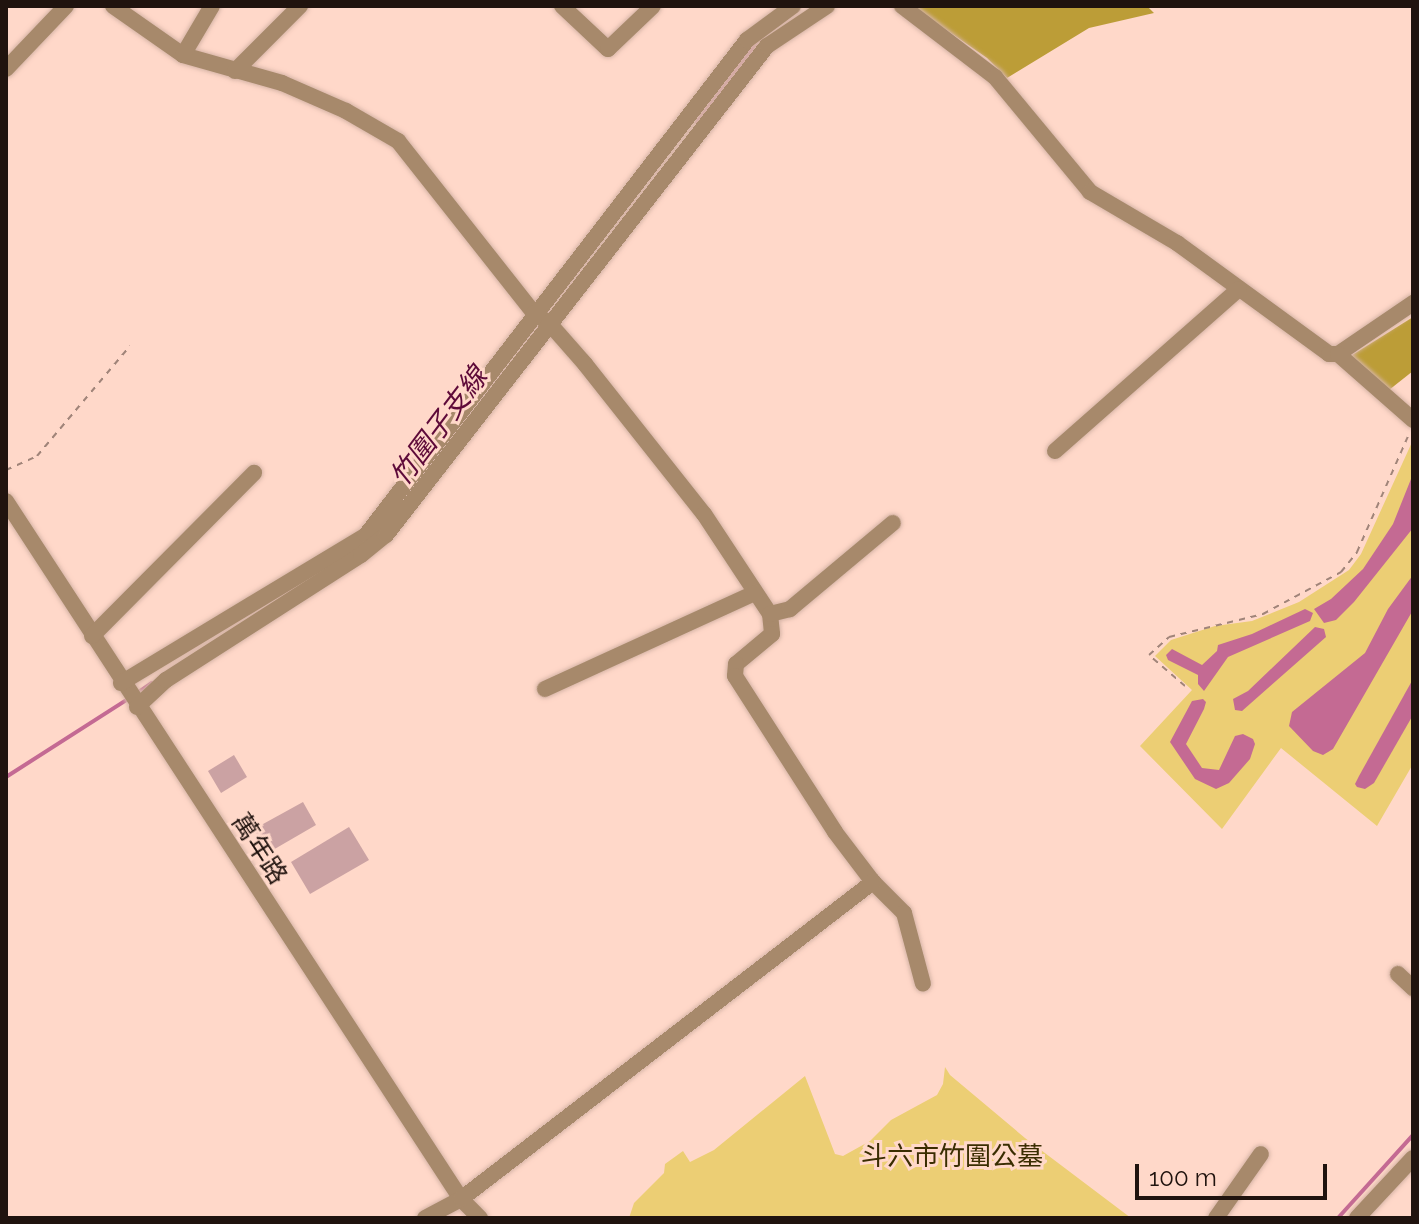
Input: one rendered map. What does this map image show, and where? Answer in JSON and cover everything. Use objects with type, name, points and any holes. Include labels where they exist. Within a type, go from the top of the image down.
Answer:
[{"type":"street","points":[[6,69],[66,6]]},
{"type":"street","points":[[113,6],[183,55],[282,83],[346,111],[398,141],[534,313],[549,323],[704,514],[770,614],[772,634],[736,664],[735,676],[835,832],[873,882],[904,913],[923,984]]},
{"type":"street","points":[[183,55],[212,6]]},
{"type":"street","points":[[235,71],[300,6]]},
{"type":"street","points":[[562,6],[608,49],[653,6]]},
{"type":"street","points":[[121,683],[366,535],[747,40],[793,6]]},
{"type":"street","points":[[137,707],[166,680],[361,555],[386,535],[767,46],[827,6]]},
{"type":"street","points":[[902,6],[995,77],[1090,192],[1177,243],[1329,354],[1338,354],[1413,303]]},
{"type":"street","points":[[1055,451],[1239,289]]},
{"type":"street","points":[[1338,354],[1413,420]]},
{"type":"street","points":[[92,636],[254,473]]},
{"type":"street","name":"萬年路","points":[[6,501],[121,683],[461,1199],[480,1218]]},
{"type":"street","points":[[770,614],[790,609],[893,523]]},
{"type":"street","points":[[545,689],[755,593]]},
{"type":"street","points":[[425,1218],[461,1199],[873,882]]},
{"type":"street","points":[[1398,974],[1413,988]]},
{"type":"street","points":[[1216,1218],[1261,1154]]},
{"type":"street","points":[[1357,1218],[1413,1158]]},
{"type":"path","points":[[6,470],[37,456],[130,346]]},
{"type":"path","points":[[1185,686],[1149,655],[1169,637],[1263,614],[1341,572],[1357,552],[1413,426]]},
{"type":"green space","points":[[1413,440],[1413,764],[1377,826],[1281,748],[1222,829],[1140,746],[1192,690],[1155,656],[1171,640],[1215,626],[1252,621],[1299,602],[1349,570],[1361,554]]},
{"type":"green space","name":"斗六市竹圍公墓","points":[[945,1067],[950,1075],[1025,1138],[1131,1218],[629,1218],[634,1203],[664,1173],[665,1164],[683,1151],[690,1162],[714,1150],[805,1076],[835,1154],[843,1156],[870,1141],[891,1120],[937,1095],[943,1084]]},
{"type":"shaded area","points":[[912,6],[1147,6],[1154,13],[1089,28],[1007,78],[987,58]]},
{"type":"shaded area","points":[[1413,317],[1413,371],[1389,390],[1349,357]]},
{"type":"shaded area","points":[[1413,474],[1413,528],[1354,602],[1336,620],[1324,623],[1314,609],[1331,599],[1363,569],[1393,524]]},
{"type":"shaded area","points":[[1413,575],[1413,610],[1333,749],[1323,755],[1313,751],[1289,726],[1292,712],[1365,653],[1388,609]]},
{"type":"shaded area","points":[[1305,609],[1313,613],[1310,621],[1228,657],[1204,691],[1198,684],[1198,675],[1168,660],[1166,655],[1172,649],[1202,665],[1217,651],[1218,645],[1252,634]]},
{"type":"shaded area","points":[[1315,627],[1324,629],[1326,637],[1242,711],[1235,710],[1233,699],[1248,691]]},
{"type":"shaded area","points":[[1413,679],[1413,715],[1374,783],[1365,789],[1357,787],[1355,784],[1359,776]]},
{"type":"shaded area","points":[[1203,699],[1206,702],[1204,709],[1186,744],[1202,768],[1219,770],[1235,736],[1243,734],[1253,739],[1255,744],[1250,759],[1229,783],[1216,789],[1195,779],[1170,742],[1192,701]]},
{"type":"building","points":[[234,755],[247,777],[221,793],[208,771]]},
{"type":"building","points":[[303,802],[316,825],[266,854],[252,830]]},
{"type":"building","points":[[349,827],[369,860],[310,894],[291,862]]},
{"type":"waterway","name":"竹圍子支線","points":[[697,122],[755,45],[764,39]]},
{"type":"waterway","name":"竹圍子支線","points":[[136,694],[152,683]]},
{"type":"waterway","name":"竹圍子支線","points":[[6,777],[128,699]]},
{"type":"waterway","points":[[1338,1218],[1413,1135]]}]
